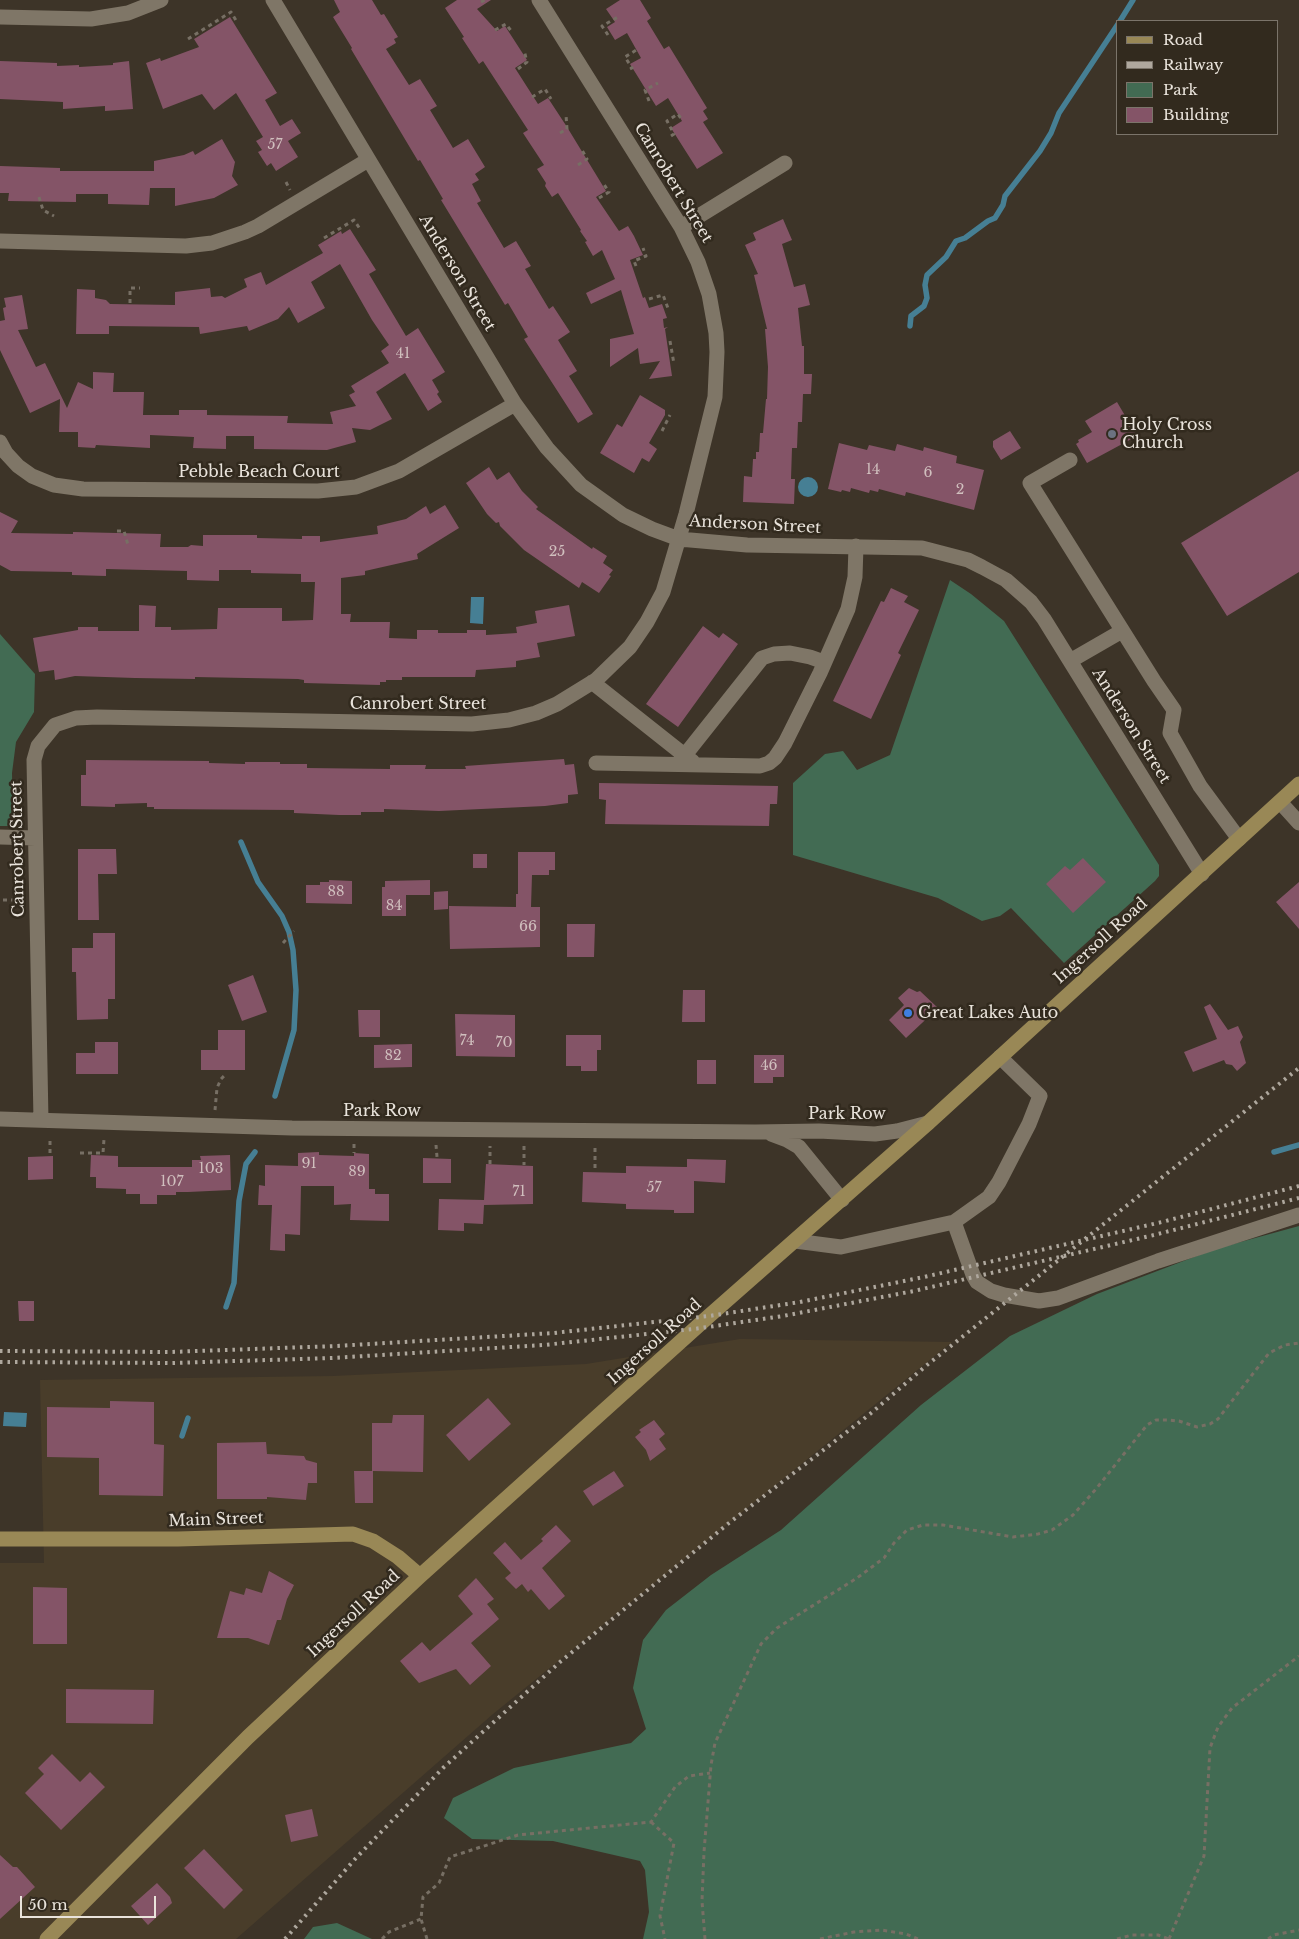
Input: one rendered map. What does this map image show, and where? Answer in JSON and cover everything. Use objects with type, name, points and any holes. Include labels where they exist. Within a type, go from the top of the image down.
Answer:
[{"type":"main road","name":"Ingersoll Road","points":[[47,1939],[248,1737],[420,1576],[694,1329],[928,1123],[1299,784]]},
{"type":"main road","name":"Main Street","points":[[0,1538],[178,1539],[353,1534],[373,1541],[398,1557],[420,1576]]},
{"type":"street","points":[[0,17],[90,19],[128,13],[162,0]]},
{"type":"street","name":"Anderson Street","points":[[273,0],[515,404],[547,448],[581,485],[630,519],[652,530],[680,539],[747,545],[932,549],[982,567],[1006,580],[1031,602],[1044,619],[1202,874]]},
{"type":"street","name":"Canrobert Street","points":[[41,1120],[35,838],[36,753],[44,738],[55,726],[76,718],[472,724],[509,720],[536,713],[557,704],[592,682],[624,653],[647,622],[663,592],[680,539],[715,397],[716,334],[709,294],[698,262],[681,227],[539,0]]},
{"type":"street","points":[[0,241],[186,246],[212,243],[258,226],[368,160]]},
{"type":"street","points":[[681,227],[785,163]]},
{"type":"street","name":"Pebble Beach Court","points":[[0,442],[6,453],[18,466],[32,476],[54,485],[83,489],[318,491],[356,487],[399,472],[515,404]]},
{"type":"street","points":[[1070,460],[1030,483],[1122,631],[1174,710],[1170,733],[1200,786],[1240,839]]},
{"type":"street","points":[[596,763],[691,760],[760,766],[770,763],[785,743],[839,631],[852,596],[856,546]]},
{"type":"street","points":[[1070,661],[1122,631]]},
{"type":"street","points":[[691,760],[762,658],[774,654],[790,654],[810,657],[824,662]]},
{"type":"street","points":[[592,682],[691,760]]},
{"type":"street","points":[[1280,802],[1299,823]]},
{"type":"street","points":[[0,837],[35,838]]},
{"type":"street","points":[[794,1241],[840,1247],[954,1222],[989,1196],[999,1182],[1029,1124],[1040,1096],[1000,1057]]},
{"type":"street","name":"Park Row","points":[[0,1119],[292,1128],[764,1132],[818,1130],[876,1134],[897,1132],[928,1123]]},
{"type":"street","name":"Park Row","points":[[764,1132],[787,1140],[799,1147],[842,1200]]},
{"type":"street","points":[[954,1222],[977,1282],[991,1291],[1004,1295],[1039,1301],[1058,1298],[1158,1261],[1299,1215]]},
{"type":"path","points":[[188,39],[231,12],[237,22]]},
{"type":"path","points":[[608,35],[602,26],[618,17]]},
{"type":"path","points":[[495,30],[506,24],[512,32]]},
{"type":"path","points":[[630,69],[632,68],[625,57],[638,49]]},
{"type":"path","points":[[518,69],[528,62],[524,50]]},
{"type":"path","points":[[648,101],[645,90],[658,82]]},
{"type":"path","points":[[532,97],[545,89],[552,98]]},
{"type":"path","points":[[671,136],[674,134],[666,122],[678,114],[682,120]]},
{"type":"path","points":[[560,133],[567,129],[566,115]]},
{"type":"path","points":[[578,165],[588,160],[582,150],[584,149]]},
{"type":"path","points":[[600,198],[609,192],[603,183]]},
{"type":"path","points":[[39,197],[43,210],[54,216]]},
{"type":"path","points":[[324,238],[354,220],[360,229]]},
{"type":"path","points":[[636,266],[634,261],[646,256],[643,248]]},
{"type":"path","points":[[130,303],[130,288],[140,288]]},
{"type":"path","points":[[648,299],[663,295],[669,311]]},
{"type":"path","points":[[670,341],[674,364]]},
{"type":"path","points":[[662,431],[670,415]]},
{"type":"path","points":[[117,531],[124,531],[128,545]]},
{"type":"path","points":[[3,900],[14,900]]},
{"type":"path","points":[[283,943],[294,931]]},
{"type":"path","points":[[215,1110],[217,1088],[221,1079],[226,1074]]},
{"type":"path","points":[[50,1138],[50,1154]]},
{"type":"path","points":[[80,1153],[104,1153],[104,1139]]},
{"type":"path","points":[[354,1143],[354,1153]]},
{"type":"path","points":[[436,1145],[437,1157]]},
{"type":"path","points":[[490,1146],[490,1164]]},
{"type":"path","points":[[524,1146],[524,1165]]},
{"type":"path","points":[[595,1148],[595,1168]]},
{"type":"path","points":[[705,1939],[702,1901],[710,1773],[715,1743],[761,1644],[777,1628],[857,1578],[884,1558],[894,1543],[907,1530],[922,1525],[943,1525],[1013,1537],[1052,1530],[1072,1514],[1096,1489],[1147,1425],[1156,1420],[1179,1422],[1197,1427],[1210,1424],[1218,1419],[1269,1353],[1285,1345],[1299,1343]]},
{"type":"path","points":[[1117,1939],[1132,1935],[1158,1935],[1169,1939],[1204,1856],[1210,1748],[1218,1727],[1232,1708],[1299,1656]]},
{"type":"path","points":[[651,1822],[675,1787],[689,1776],[710,1773]]},
{"type":"path","points":[[427,1939],[421,1919],[423,1897],[440,1883],[450,1857],[518,1835],[651,1822],[674,1843],[660,1916],[665,1939]]},
{"type":"path","points":[[382,1939],[389,1932],[421,1919]]},
{"type":"path","points":[[820,1939],[854,1932],[881,1930],[906,1934],[918,1939]]},
{"type":"path","points":[[1268,1939],[1274,1935],[1299,1930]]},
{"type":"shaded area","points":[[740,1339],[952,1342],[493,1714],[236,1939],[0,1939],[0,1563],[44,1563],[40,1380],[333,1376],[586,1364]]},
{"type":"green space","points":[[950,580],[971,594],[1004,621],[1159,865],[1159,876],[1155,881],[1064,963],[1011,908],[1000,916],[982,921],[938,898],[793,855],[793,783],[825,754],[843,751],[857,770],[890,755]]},
{"type":"green space","points":[[0,634],[35,674],[34,712],[16,742],[12,773],[13,826],[0,826]]},
{"type":"green space","points":[[1299,1226],[1299,1939],[643,1939],[649,1912],[645,1870],[640,1861],[553,1841],[472,1839],[444,1818],[453,1798],[514,1768],[631,1743],[646,1729],[633,1688],[643,1640],[666,1610],[711,1575],[781,1530],[921,1405],[1010,1336],[1097,1294],[1215,1249]]},
{"type":"green space","points":[[337,1923],[372,1939],[304,1939],[313,1927]]},
{"type":"water","points":[[808,477],[815,480],[818,487],[815,494],[808,497],[801,494],[798,487],[801,480]]},
{"type":"water","points":[[471,597],[484,597],[483,624],[470,623]]},
{"type":"water","points":[[4,1412],[27,1413],[26,1427],[3,1426]]},
{"type":"building","points":[[334,0],[372,0],[381,15],[384,14],[398,37],[394,39],[396,43],[386,49],[409,85],[420,79],[437,106],[430,110],[453,148],[468,139],[485,167],[475,174],[479,180],[472,184],[481,201],[477,203],[504,248],[516,241],[531,266],[525,269],[549,309],[553,306],[570,332],[558,340],[577,371],[569,376],[593,414],[578,423],[524,339],[528,337],[508,303],[505,305],[333,17],[340,12]]},
{"type":"building","points":[[457,0],[491,0],[477,9],[497,31],[505,26],[527,60],[515,68],[538,104],[548,98],[606,191],[596,197],[619,231],[628,226],[634,236],[643,255],[630,260],[643,298],[645,297],[649,308],[662,304],[667,318],[663,319],[664,328],[668,327],[665,329],[672,376],[649,379],[660,361],[640,364],[638,348],[610,367],[610,339],[634,334],[621,290],[591,304],[586,293],[615,279],[602,250],[593,256],[581,230],[558,193],[552,197],[545,186],[546,183],[537,169],[544,165],[523,133],[528,130],[483,61],[479,64],[445,8]]},
{"type":"building","points":[[620,0],[640,0],[651,18],[647,21],[664,49],[669,46],[707,108],[703,111],[708,119],[703,122],[723,153],[697,169],[671,128],[682,121],[668,98],[656,106],[630,64],[641,58],[627,33],[615,40],[607,27],[615,22],[606,9]]},
{"type":"building","points":[[230,17],[277,93],[265,100],[280,126],[292,119],[301,133],[288,141],[298,157],[276,171],[271,163],[267,166],[258,152],[262,150],[256,141],[263,137],[236,93],[214,110],[202,94],[163,109],[146,63],[160,58],[161,61],[199,47],[194,39]]},
{"type":"building","points":[[0,61],[57,63],[57,66],[79,65],[79,67],[113,65],[113,63],[129,61],[133,109],[105,111],[105,106],[63,109],[63,102],[0,99]]},
{"type":"building","points":[[222,139],[235,162],[232,176],[238,185],[214,198],[175,206],[175,188],[150,188],[149,205],[108,204],[108,194],[76,194],[76,202],[8,201],[9,193],[0,193],[0,166],[60,168],[60,171],[154,171],[154,161],[184,155],[193,151],[195,155]]},
{"type":"building","points":[[783,219],[792,240],[782,244],[794,287],[805,284],[810,305],[798,308],[802,346],[804,346],[804,374],[812,374],[811,394],[803,394],[802,422],[798,422],[797,448],[792,448],[791,479],[795,479],[794,504],[743,502],[744,476],[752,477],[753,459],[756,459],[756,452],[759,452],[760,433],[763,433],[768,367],[765,329],[767,329],[754,275],[758,274],[745,245],[756,240],[753,233]]},
{"type":"building","points":[[350,229],[376,270],[369,274],[406,336],[418,328],[445,372],[432,380],[442,402],[428,411],[405,373],[376,392],[392,419],[370,430],[352,428],[356,442],[327,450],[254,449],[254,436],[226,436],[226,449],[193,448],[194,437],[150,435],[150,448],[96,445],[95,448],[78,447],[78,432],[59,432],[60,399],[30,413],[0,350],[0,321],[5,320],[3,308],[6,307],[4,298],[22,295],[28,329],[18,330],[36,367],[45,363],[67,408],[78,382],[93,389],[93,372],[114,373],[113,392],[144,392],[143,415],[179,415],[179,410],[207,410],[207,415],[288,416],[287,423],[333,424],[330,412],[356,406],[349,395],[355,392],[351,386],[389,363],[381,351],[389,345],[372,320],[340,264],[311,282],[325,308],[298,323],[289,307],[278,319],[249,331],[247,326],[200,334],[199,327],[109,326],[109,334],[76,334],[77,289],[95,290],[95,298],[106,300],[110,304],[175,305],[175,292],[210,288],[211,297],[222,296],[225,298],[247,287],[244,279],[261,272],[266,285],[323,253],[318,245],[341,231],[342,234]]},
{"type":"building","points":[[640,395],[665,410],[665,415],[649,443],[657,449],[649,462],[642,458],[634,473],[600,453],[617,424],[622,427]]},
{"type":"building","name":"Holy Cross Church","points":[[1117,402],[1137,436],[1087,463],[1076,444],[1079,442],[1078,440],[1092,432],[1085,421]]},
{"type":"building","points":[[1010,431],[1021,448],[1001,460],[993,447],[993,441]]},
{"type":"building","points":[[839,443],[867,450],[869,445],[895,451],[897,444],[923,451],[924,447],[957,456],[956,463],[984,470],[974,510],[906,492],[905,496],[879,489],[878,492],[870,490],[869,493],[851,488],[850,492],[828,489]]},
{"type":"building","points":[[489,467],[497,480],[509,472],[522,491],[538,507],[536,509],[592,549],[593,547],[607,556],[603,563],[613,570],[599,593],[582,582],[579,588],[524,550],[500,526],[499,522],[496,523],[487,514],[466,483]]},
{"type":"building","points":[[1299,471],[1299,572],[1227,616],[1181,543]]},
{"type":"building","points":[[445,505],[459,528],[417,554],[418,559],[365,571],[365,575],[341,578],[341,614],[351,614],[350,622],[390,622],[389,638],[417,639],[417,630],[438,630],[438,633],[467,633],[467,630],[486,630],[486,635],[517,633],[516,627],[537,623],[535,611],[569,605],[575,636],[537,643],[540,657],[516,661],[516,667],[476,670],[475,677],[402,677],[402,680],[380,682],[380,685],[304,683],[304,680],[298,679],[195,677],[195,679],[75,676],[55,680],[54,670],[39,672],[33,638],[78,630],[78,627],[98,627],[98,631],[139,631],[139,605],[156,606],[155,627],[171,627],[171,630],[217,629],[218,608],[282,608],[282,621],[313,620],[315,582],[301,582],[301,574],[251,573],[251,570],[219,570],[219,581],[187,580],[187,571],[106,569],[106,576],[72,575],[72,572],[11,571],[0,565],[0,512],[18,521],[11,533],[161,534],[160,547],[188,547],[191,545],[203,546],[203,535],[257,535],[257,538],[302,539],[302,536],[320,536],[320,542],[378,534],[377,526],[406,519],[426,506],[430,514]]},
{"type":"building","points":[[891,588],[908,596],[904,602],[919,610],[898,653],[901,655],[871,719],[833,701],[881,601],[884,602]]},
{"type":"building","points":[[703,626],[719,638],[723,633],[738,644],[678,727],[646,704]]},
{"type":"building","points":[[564,759],[565,765],[574,764],[578,794],[568,795],[568,803],[545,806],[439,811],[384,809],[384,812],[361,812],[361,815],[339,815],[294,813],[294,810],[154,809],[154,807],[147,807],[147,803],[115,804],[115,807],[81,806],[81,775],[86,775],[86,760],[209,761],[209,763],[245,764],[245,762],[280,762],[280,764],[307,764],[307,768],[390,769],[390,765],[426,765],[425,769],[466,769],[465,766]]},
{"type":"building","points":[[599,783],[778,786],[777,804],[770,804],[769,826],[605,824],[606,800],[599,799]]},
{"type":"building","points":[[78,849],[116,849],[117,874],[98,874],[99,920],[78,920]]},
{"type":"building","points":[[518,852],[555,852],[555,870],[549,870],[549,875],[532,875],[531,907],[540,907],[540,947],[450,949],[449,906],[516,907],[516,894],[518,894]]},
{"type":"building","points":[[473,854],[487,854],[487,868],[473,868]]},
{"type":"building","points":[[1083,858],[1106,882],[1073,913],[1046,884],[1065,866],[1070,870]]},
{"type":"building","points":[[329,880],[352,881],[352,904],[306,903],[306,885],[320,885],[320,882],[329,882]]},
{"type":"building","points":[[430,880],[430,895],[406,895],[406,916],[382,916],[382,887],[385,887],[385,881]]},
{"type":"building","points":[[1299,882],[1299,929],[1276,902]]},
{"type":"building","points":[[448,891],[448,909],[434,910],[434,892]]},
{"type":"building","points":[[567,924],[595,924],[594,957],[567,957]]},
{"type":"building","points":[[93,933],[115,933],[115,999],[108,999],[108,1019],[77,1020],[76,972],[72,972],[72,948],[93,948]]},
{"type":"building","points":[[253,975],[267,1012],[242,1021],[228,985]]},
{"type":"building","points":[[909,988],[917,992],[920,991],[938,1008],[906,1038],[889,1020],[904,1005],[898,998]]},
{"type":"building","points":[[683,990],[705,990],[705,1022],[682,1022]]},
{"type":"building","points":[[1210,1004],[1228,1030],[1238,1026],[1243,1037],[1240,1042],[1246,1063],[1237,1071],[1232,1065],[1226,1064],[1224,1060],[1193,1072],[1184,1052],[1217,1039],[1204,1007]]},
{"type":"building","points":[[358,1010],[380,1010],[380,1037],[359,1037]]},
{"type":"building","points":[[455,1014],[515,1015],[515,1057],[456,1056]]},
{"type":"building","points":[[218,1030],[245,1030],[245,1070],[201,1070],[201,1050],[218,1050]]},
{"type":"building","points":[[566,1035],[601,1035],[601,1050],[597,1050],[597,1071],[581,1071],[581,1066],[566,1066]]},
{"type":"building","points":[[95,1042],[118,1042],[118,1074],[76,1074],[76,1053],[95,1053]]},
{"type":"building","points":[[412,1044],[412,1067],[374,1068],[374,1045]]},
{"type":"building","points":[[754,1055],[784,1055],[784,1077],[773,1077],[773,1083],[754,1083]]},
{"type":"building","points":[[697,1060],[716,1060],[716,1084],[697,1084]]},
{"type":"building","points":[[319,1152],[319,1155],[354,1156],[354,1153],[369,1154],[369,1189],[375,1189],[375,1194],[389,1194],[389,1221],[350,1220],[351,1204],[334,1205],[334,1186],[301,1186],[300,1235],[285,1234],[285,1251],[270,1250],[272,1205],[258,1205],[259,1185],[265,1186],[265,1165],[298,1166],[298,1153]]},
{"type":"building","points":[[91,1155],[118,1156],[118,1167],[192,1167],[192,1160],[201,1160],[200,1156],[230,1155],[231,1190],[176,1192],[176,1195],[157,1195],[157,1204],[140,1204],[140,1194],[126,1194],[126,1189],[96,1188],[96,1177],[90,1177]]},
{"type":"building","points":[[53,1156],[53,1179],[28,1180],[28,1157]]},
{"type":"building","points":[[423,1158],[451,1159],[451,1183],[423,1183]]},
{"type":"building","points":[[687,1159],[726,1160],[725,1183],[694,1181],[694,1213],[674,1213],[674,1210],[626,1209],[626,1204],[582,1202],[583,1172],[626,1173],[626,1166],[687,1167]]},
{"type":"building","points":[[486,1164],[533,1166],[533,1204],[484,1205],[483,1224],[464,1223],[464,1231],[438,1230],[439,1199],[484,1200]]},
{"type":"building","points":[[18,1301],[34,1301],[34,1321],[19,1321]]},
{"type":"building","points":[[488,1398],[511,1424],[469,1461],[446,1435]]},
{"type":"building","points":[[110,1401],[154,1402],[154,1444],[164,1445],[163,1496],[99,1495],[99,1458],[47,1457],[47,1407],[110,1408]]},
{"type":"building","points":[[393,1415],[424,1415],[423,1472],[373,1471],[373,1503],[355,1503],[354,1471],[372,1471],[372,1423],[392,1423]]},
{"type":"building","points":[[654,1420],[665,1434],[659,1439],[666,1449],[650,1461],[646,1450],[635,1437],[641,1432],[639,1430]]},
{"type":"building","points":[[266,1442],[267,1454],[304,1456],[306,1460],[317,1463],[317,1483],[308,1483],[306,1500],[267,1497],[267,1499],[217,1499],[217,1443]]},
{"type":"building","points":[[614,1471],[624,1486],[593,1506],[583,1491]]},
{"type":"building","points":[[556,1525],[571,1541],[542,1568],[565,1596],[549,1610],[531,1589],[528,1592],[522,1584],[516,1589],[505,1578],[511,1573],[493,1553],[505,1542],[521,1560],[543,1541],[541,1539]]},
{"type":"building","points":[[269,1571],[294,1585],[287,1599],[281,1620],[277,1620],[269,1645],[248,1638],[217,1638],[230,1591],[244,1595],[246,1588],[262,1593]]},
{"type":"building","points":[[476,1578],[494,1599],[487,1604],[499,1619],[471,1643],[491,1666],[470,1685],[456,1669],[419,1683],[400,1661],[422,1642],[430,1651],[473,1614],[458,1596]]},
{"type":"building","points":[[33,1587],[67,1588],[67,1644],[33,1644]]},
{"type":"building","points":[[66,1689],[154,1690],[153,1724],[66,1723]]},
{"type":"building","points":[[52,1754],[80,1782],[90,1772],[105,1787],[61,1830],[25,1793],[44,1774],[38,1768]]},
{"type":"building","points":[[312,1809],[318,1836],[291,1842],[285,1815]]},
{"type":"building","points":[[204,1849],[243,1890],[224,1909],[184,1868]]},
{"type":"building","points":[[0,1855],[13,1867],[17,1867],[35,1887],[0,1919]]},
{"type":"building","points":[[157,1883],[170,1897],[172,1903],[148,1925],[131,1906]]},
{"type":"waterway","points":[[1121,20],[1133,0]]},
{"type":"waterway","points":[[910,326],[911,316],[924,306],[927,298],[925,285],[927,275],[946,257],[956,241],[965,238],[995,218],[1003,205],[1005,196],[1040,151],[1051,133],[1059,113],[1116,27]]},
{"type":"waterway","points":[[241,842],[258,882],[282,916],[289,932],[293,950],[296,990],[294,1030],[275,1096]]},
{"type":"waterway","points":[[1274,1152],[1299,1145]]},
{"type":"waterway","points":[[226,1307],[234,1283],[239,1201],[246,1164],[255,1152]]},
{"type":"waterway","points":[[182,1436],[188,1418]]},
{"type":"railway","points":[[285,1939],[356,1858],[443,1768],[560,1662],[729,1523],[870,1414],[927,1365],[1299,1068]]},
{"type":"railway","points":[[0,1351],[170,1352],[336,1346],[554,1333],[709,1316],[800,1302],[924,1277],[1162,1222],[1299,1186]]},
{"type":"railway","points":[[0,1362],[172,1363],[332,1358],[544,1345],[694,1329],[783,1316],[914,1291],[1154,1235],[1299,1198]]},
{"type":"place","name":"Holy Cross Church","points":[[1112,434]]},
{"type":"place","name":"Great Lakes Auto","points":[[908,1013]]}]
